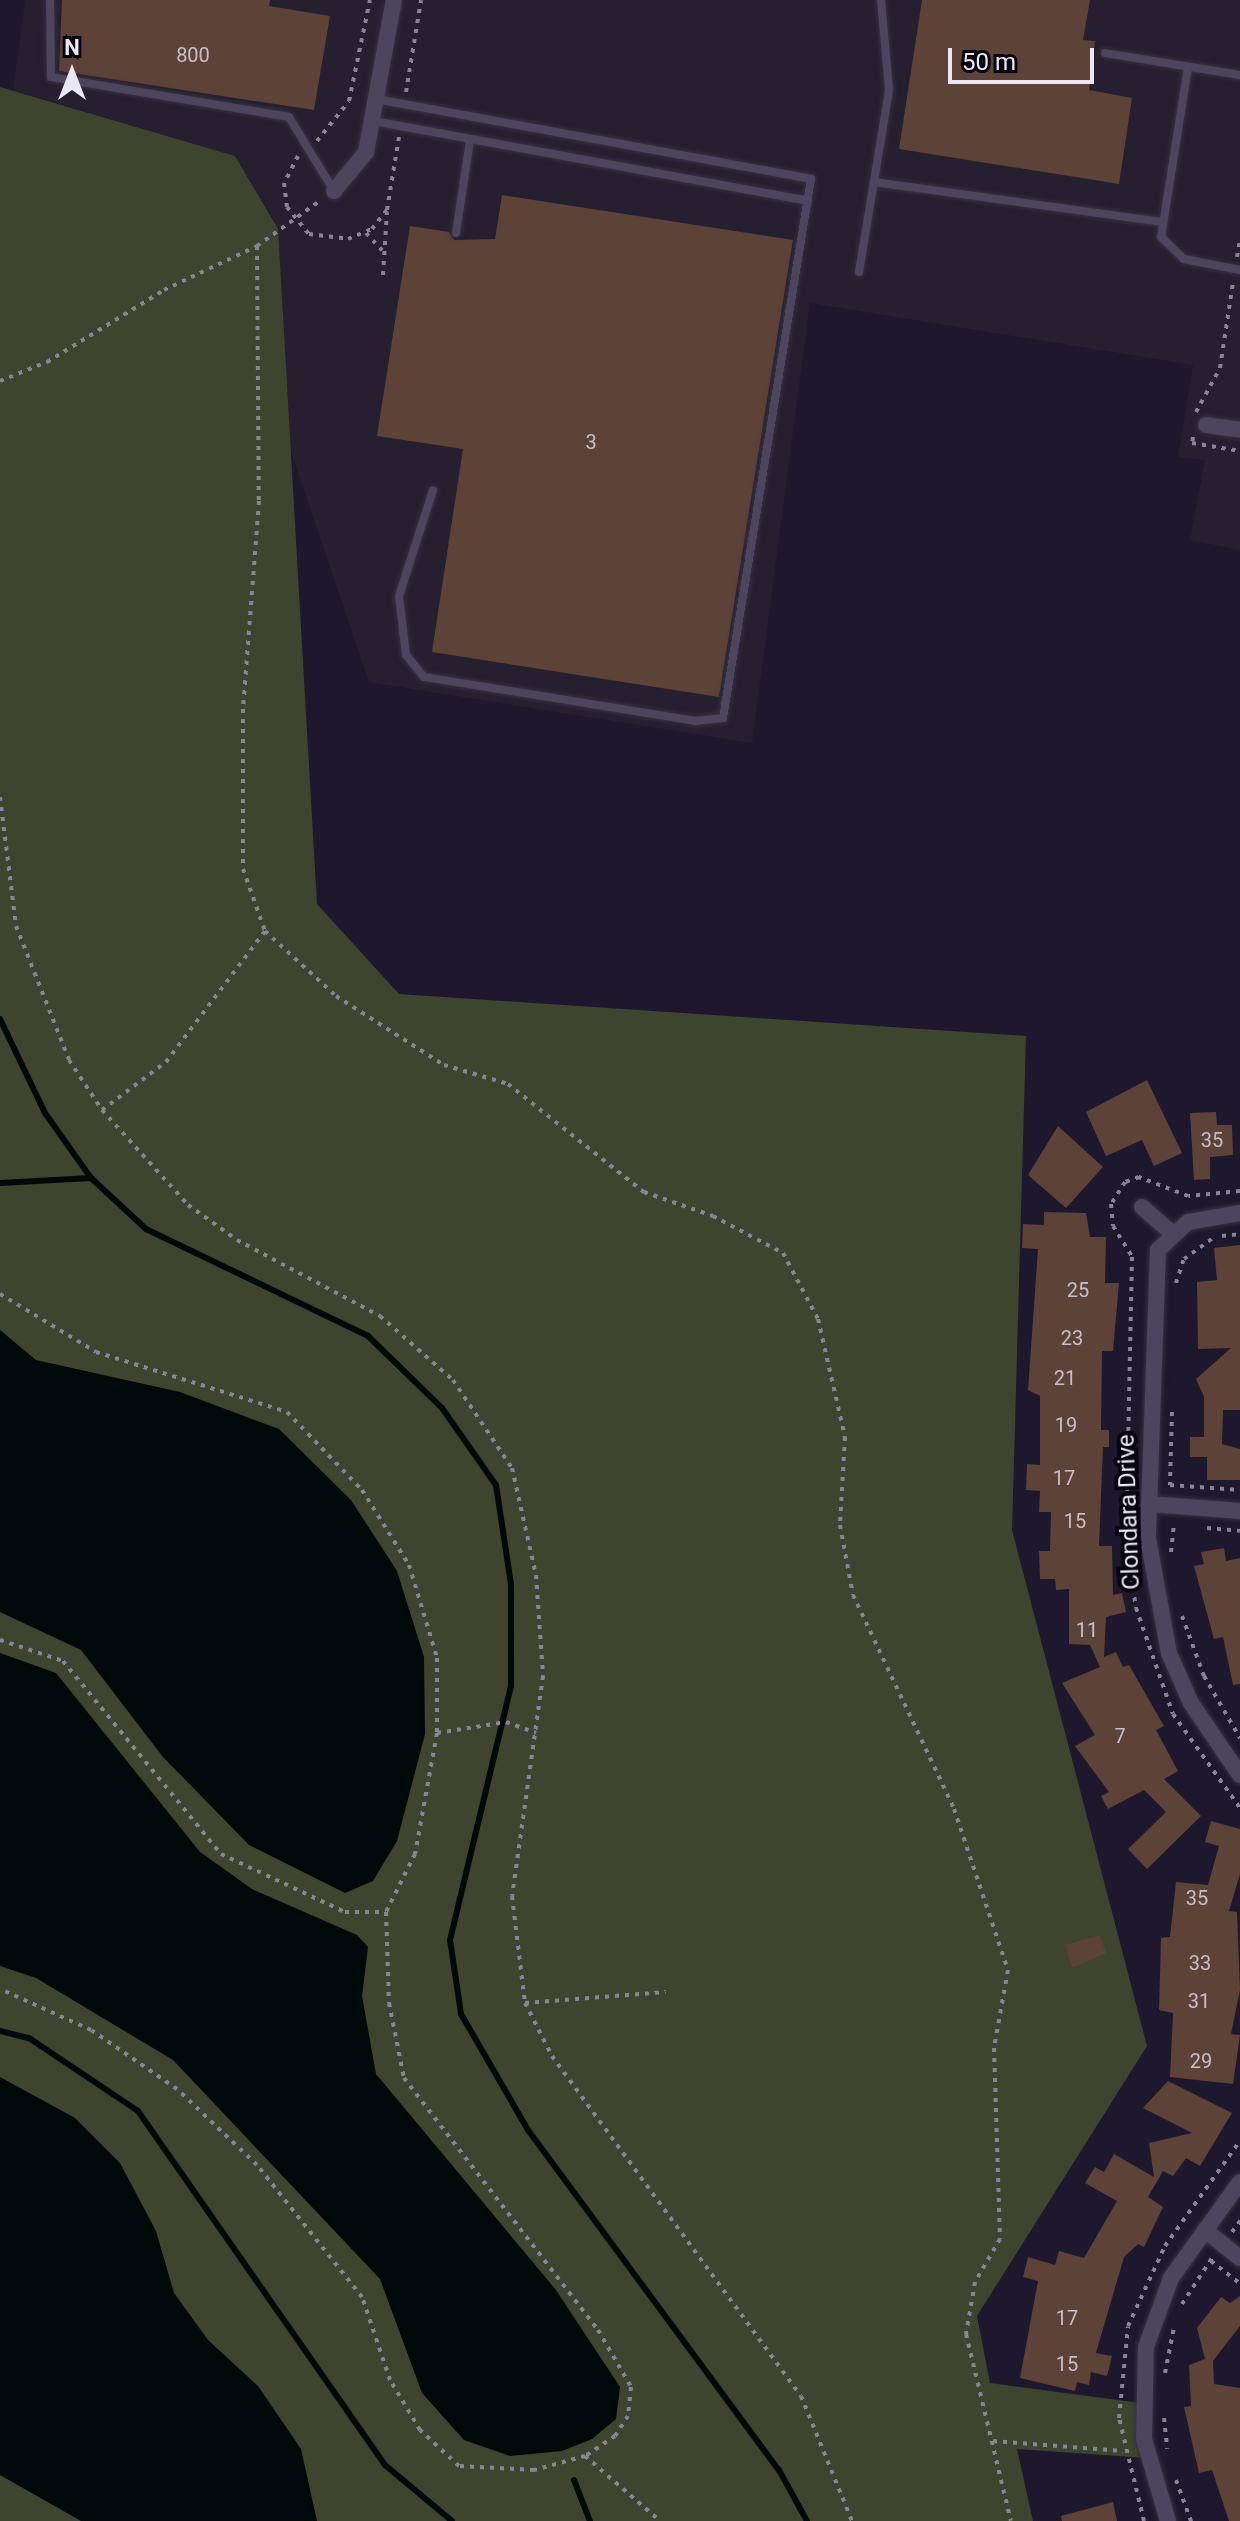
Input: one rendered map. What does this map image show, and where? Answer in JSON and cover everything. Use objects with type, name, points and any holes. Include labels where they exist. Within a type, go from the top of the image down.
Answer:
[{"type":"street","points":[[334,191],[366,152],[394,0]]},
{"type":"street","points":[[1206,425],[1239,427]]},
{"type":"street","points":[[1142,1207],[1171,1232],[1201,1218],[1240,1213]]},
{"type":"street","name":"Clondara Drive","points":[[1171,1232],[1158,1250],[1153,1285],[1150,1570],[1169,1653],[1191,1703],[1240,1775]]},
{"type":"street","points":[[1149,1504],[1240,1511]]},
{"type":"street","points":[[1168,2521],[1144,2439],[1143,2369],[1163,2292],[1240,2182]]},
{"type":"street","points":[[1205,2230],[1240,2258]]},
{"type":"lane","points":[[50,0],[51,77],[289,117],[334,191]]},
{"type":"lane","points":[[859,272],[889,90],[881,0]]},
{"type":"lane","points":[[1105,53],[1240,75]]},
{"type":"lane","points":[[1188,67],[1161,222],[1172,253],[1238,269]]},
{"type":"lane","points":[[376,99],[811,179],[723,718],[696,721],[424,677],[406,655],[399,596],[433,490]]},
{"type":"lane","points":[[372,121],[808,201]]},
{"type":"lane","points":[[456,233],[470,140]]},
{"type":"lane","points":[[874,182],[1161,222]]},
{"type":"path","points":[[0,381],[47,362],[164,290],[257,246],[334,191]]},
{"type":"path","points":[[383,275],[387,210]]},
{"type":"path","points":[[366,233],[385,253]]},
{"type":"path","points":[[1240,240],[1238,269],[1220,368],[1199,400],[1192,443],[1240,451]]},
{"type":"path","points":[[257,246],[259,501],[243,709],[243,869],[265,931],[336,996],[400,1040],[444,1065],[508,1084],[644,1192],[713,1216],[783,1253],[818,1319],[845,1437],[840,1525],[853,1595],[954,1809],[1008,1970],[994,2048],[1000,2239],[975,2282],[967,2322],[1011,2521]]},
{"type":"path","points":[[0,797],[16,926],[69,1060],[102,1110],[188,1205],[237,1240],[380,1316],[453,1380],[512,1468],[536,1575],[543,1676],[512,1896],[525,2003],[552,2056],[801,2396],[852,2521]]},
{"type":"path","points":[[102,1110],[166,1062],[265,931]]},
{"type":"path","points":[[1175,1299],[1179,1269],[1191,1251],[1215,1236],[1240,1234]]},
{"type":"path","points":[[0,1294],[96,1352],[287,1412],[362,1490],[409,1565],[437,1658],[437,1733],[415,1854],[386,1912],[389,2003],[404,2078],[598,2330],[631,2387],[628,2416],[615,2436],[585,2456],[534,2470],[459,2466],[420,2430],[390,2380],[362,2297],[257,2165],[177,2089],[104,2038],[0,1989]]},
{"type":"path","points":[[1172,1408],[1170,1485],[1240,1490]]},
{"type":"path","points":[[1170,1525],[1171,1559]]},
{"type":"path","points":[[1179,1602],[1199,1667],[1240,1738]]},
{"type":"path","points":[[0,1640],[63,1661],[221,1854],[345,1912],[386,1912]]},
{"type":"path","points":[[437,1733],[506,1722],[536,1733]]},
{"type":"path","points":[[525,2003],[666,1992]]},
{"type":"path","points":[[1230,2234],[1238,2229],[1240,2221]]},
{"type":"path","points":[[1163,2388],[1175,2321],[1212,2258],[1240,2284]]},
{"type":"path","points":[[1163,2409],[1169,2459]]},
{"type":"path","points":[[993,2441],[1123,2451]]},
{"type":"path","points":[[585,2456],[660,2521]]},
{"type":"path","points":[[1172,2467],[1191,2521]]},
{"type":"shaded area","points":[[25,0],[1240,0],[1240,550],[1190,540],[1205,460],[1178,457],[1193,365],[810,303],[752,743],[369,682],[288,443],[278,229],[235,156],[13,90]]},
{"type":"shaded area","points":[[0,1330],[36,1360],[180,1392],[279,1429],[351,1500],[397,1571],[424,1657],[425,1734],[397,1841],[373,1881],[345,1893],[249,1845],[163,1757],[81,1650],[0,1612]]},
{"type":"shaded area","points":[[0,1653],[56,1673],[200,1852],[252,1889],[357,1935],[368,1947],[362,1996],[376,2074],[556,2290],[620,2387],[616,2419],[592,2439],[562,2451],[510,2456],[464,2440],[422,2393],[380,2279],[173,2060],[36,1978],[0,1966]]},
{"type":"shaded area","points":[[0,2077],[75,2118],[120,2163],[156,2231],[174,2293],[208,2340],[258,2386],[301,2449],[317,2521],[81,2521],[0,2475]]},
{"type":"green space","points":[[0,87],[235,156],[278,229],[317,904],[399,994],[1026,1036],[1012,1530],[1147,2046],[977,2316],[990,2383],[1141,2403],[1147,2458],[1017,2449],[1033,2521],[0,2521]]},
{"type":"building","points":[[62,0],[270,0],[269,6],[330,16],[314,110],[59,71]]},
{"type":"building","points":[[922,0],[1090,0],[1083,40],[1095,41],[1089,90],[1132,98],[1119,184],[899,149]]},
{"type":"building","points":[[502,195],[793,240],[719,697],[432,652],[463,449],[377,436],[410,226],[449,232],[454,240],[495,239]]},
{"type":"building","points":[[1147,1080],[1182,1153],[1154,1166],[1142,1140],[1106,1156],[1086,1112]]},
{"type":"building","points":[[1216,1112],[1217,1125],[1232,1125],[1233,1155],[1210,1157],[1210,1179],[1194,1180],[1190,1113]]},
{"type":"building","points":[[1058,1126],[1103,1167],[1066,1208],[1028,1175]]},
{"type":"building","points":[[1044,1212],[1086,1213],[1090,1237],[1106,1237],[1105,1283],[1119,1283],[1113,1351],[1102,1351],[1101,1430],[1109,1430],[1109,1447],[1103,1447],[1099,1546],[1112,1546],[1113,1595],[1122,1593],[1126,1612],[1106,1617],[1104,1657],[1116,1652],[1123,1667],[1129,1665],[1164,1726],[1156,1730],[1178,1771],[1164,1779],[1201,1816],[1147,1869],[1128,1849],[1166,1812],[1144,1790],[1108,1809],[1101,1796],[1109,1792],[1075,1746],[1095,1735],[1062,1683],[1100,1667],[1090,1645],[1069,1644],[1069,1589],[1056,1590],[1055,1579],[1040,1579],[1039,1551],[1050,1551],[1051,1512],[1039,1512],[1040,1491],[1026,1490],[1027,1464],[1040,1465],[1040,1396],[1028,1390],[1038,1249],[1022,1248],[1023,1224],[1044,1225]]},
{"type":"building","points":[[1240,1245],[1240,1410],[1223,1410],[1222,1444],[1240,1449],[1240,1480],[1207,1480],[1207,1457],[1190,1457],[1190,1437],[1204,1437],[1204,1397],[1196,1379],[1231,1348],[1198,1349],[1197,1282],[1217,1280],[1214,1248]]},
{"type":"building","points":[[1224,1548],[1226,1561],[1240,1558],[1240,1684],[1233,1685],[1223,1637],[1214,1639],[1194,1566],[1204,1564],[1201,1552]]},
{"type":"building","points":[[1211,1821],[1240,1829],[1240,1874],[1229,1911],[1237,1912],[1240,1990],[1231,2034],[1240,2035],[1233,2084],[1170,2077],[1173,2013],[1159,2010],[1161,1938],[1170,1937],[1176,1882],[1208,1885],[1219,1846],[1205,1842]]},
{"type":"building","points":[[1100,1935],[1106,1953],[1072,1968],[1065,1945]]},
{"type":"building","points":[[1168,2081],[1232,2113],[1200,2166],[1186,2158],[1173,2176],[1163,2171],[1148,2197],[1163,2207],[1144,2247],[1138,2244],[1124,2257],[1096,2353],[1112,2356],[1107,2376],[1091,2372],[1089,2385],[1077,2382],[1075,2391],[1020,2378],[1038,2281],[1023,2277],[1028,2257],[1055,2265],[1059,2251],[1084,2258],[1117,2201],[1085,2183],[1095,2167],[1104,2172],[1114,2154],[1154,2177],[1149,2143],[1192,2133],[1143,2108]]},
{"type":"building","points":[[1240,2296],[1240,2326],[1213,2361],[1214,2384],[1240,2388],[1240,2521],[1229,2521],[1212,2470],[1199,2473],[1184,2407],[1191,2406],[1189,2365],[1205,2359],[1197,2328],[1221,2297],[1230,2303]]},
{"type":"building","points":[[1113,2502],[1117,2521],[1062,2521],[1061,2516]]},
{"type":"waterway","points":[[0,1019],[45,1113],[91,1178],[146,1229],[368,1336],[442,1408],[496,1485],[511,1584],[511,1686],[450,1940],[461,2014],[528,2130],[779,2470],[807,2521]]},
{"type":"waterway","points":[[0,1183],[91,1178]]},
{"type":"waterway","points":[[0,2031],[29,2038],[138,2111],[385,2465],[452,2521]]},
{"type":"waterway","points":[[574,2480],[590,2521]]}]
